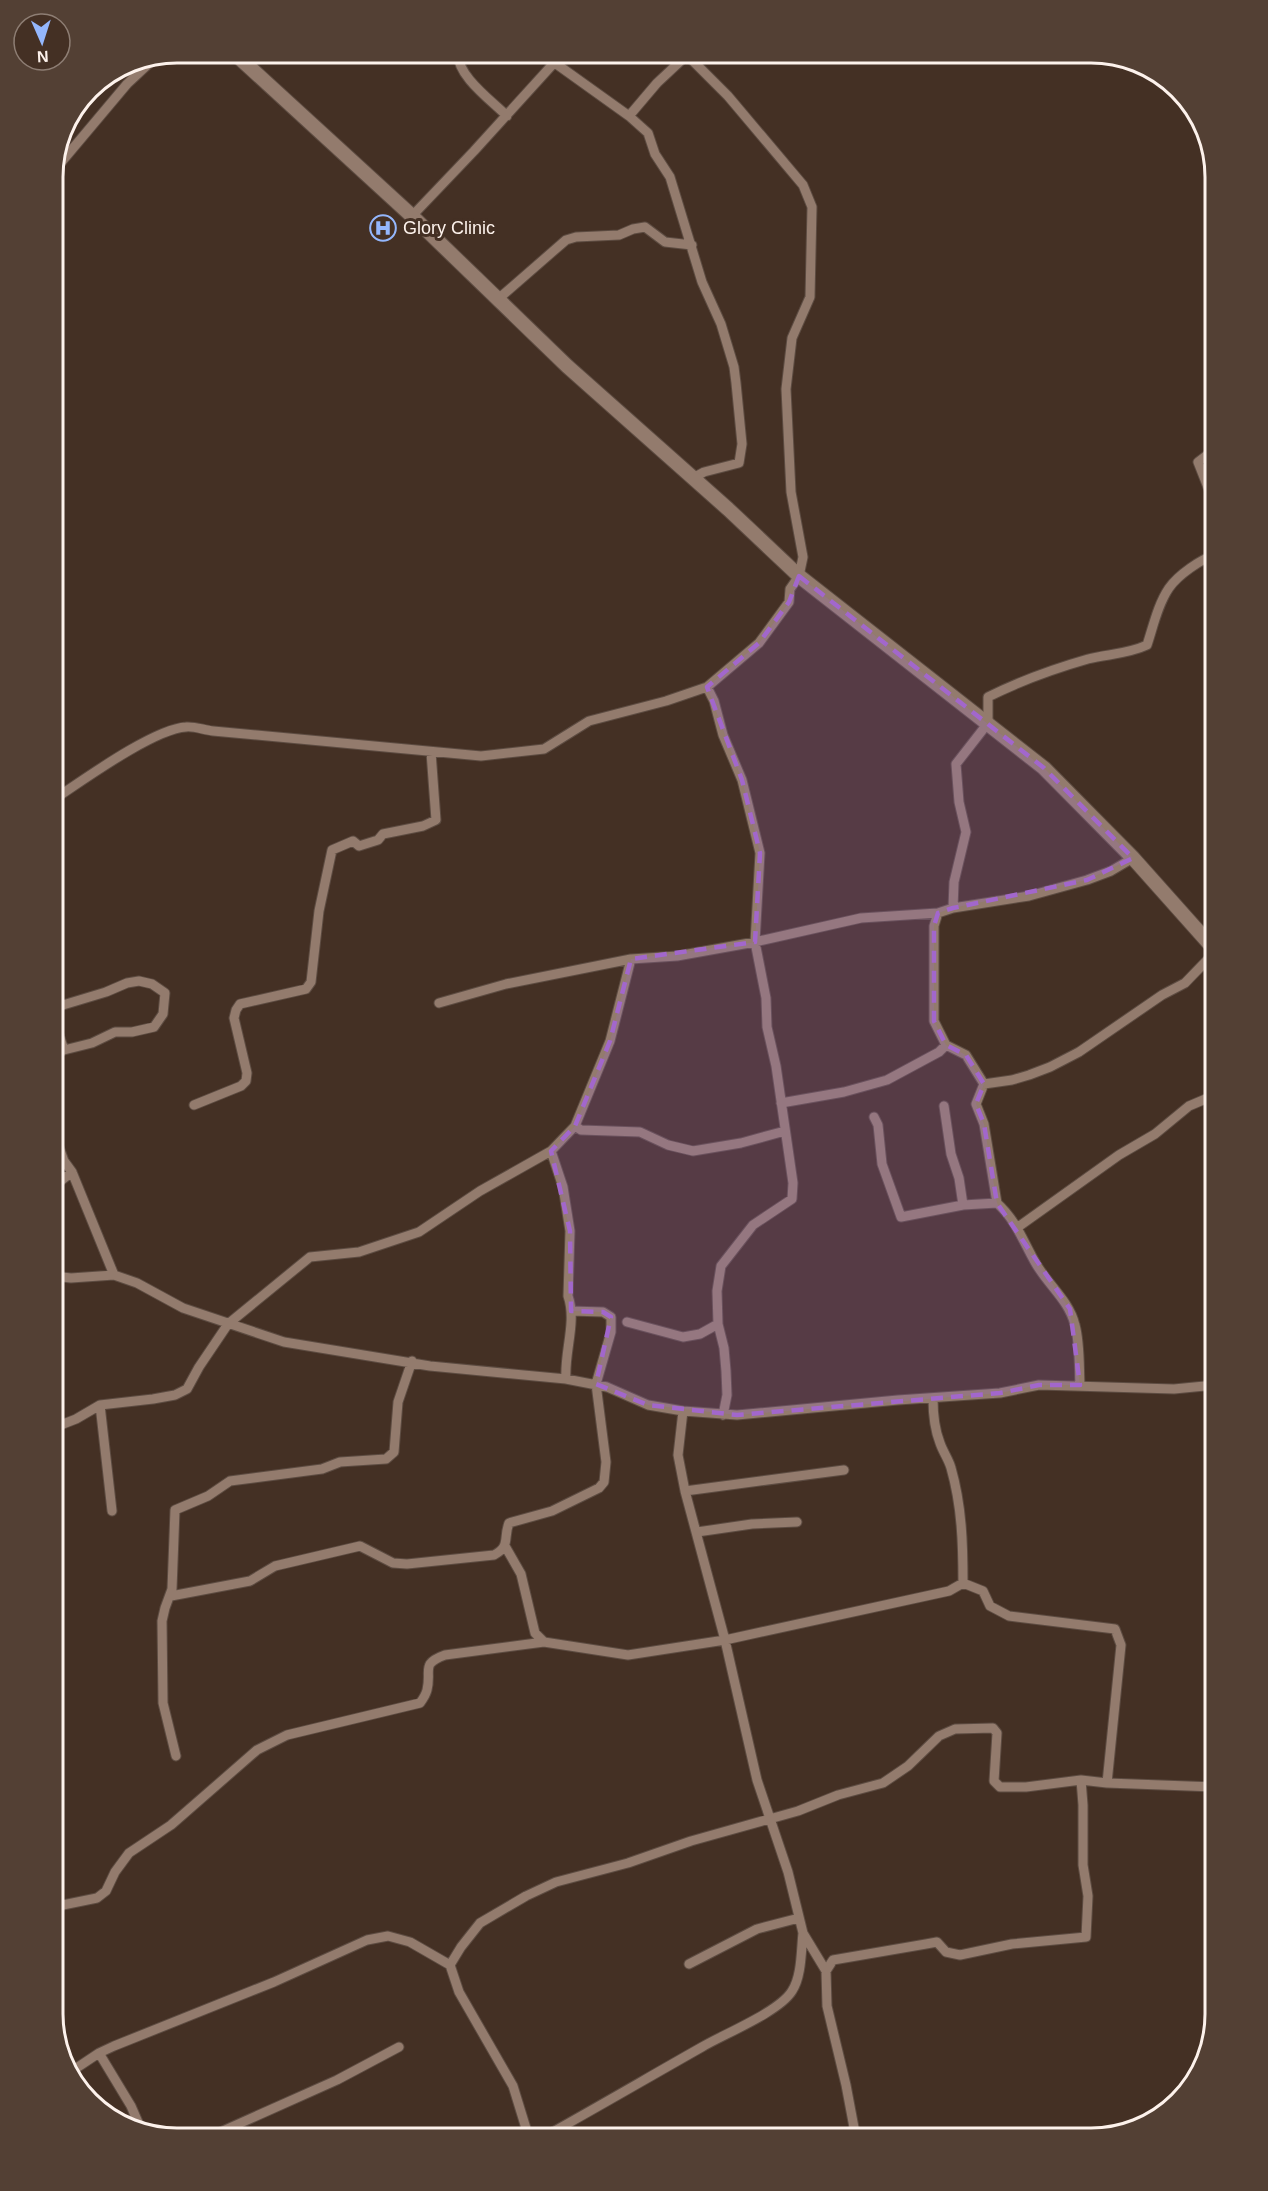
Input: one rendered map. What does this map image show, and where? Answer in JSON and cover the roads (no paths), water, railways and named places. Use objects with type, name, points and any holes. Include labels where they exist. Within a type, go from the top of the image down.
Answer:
[{"type":"main road","points":[[246,63],[412,216],[567,366],[800,576],[1044,768],[1133,858],[1205,940]]},
{"type":"street","points":[[459,63],[464,75],[507,116]]},
{"type":"street","points":[[412,216],[555,63],[629,116],[648,133],[655,154],[670,177],[702,282],[716,311],[734,368],[742,444],[739,463],[704,472],[693,478]]},
{"type":"street","points":[[629,116],[657,83],[678,63]]},
{"type":"street","points":[[63,793],[108,764],[165,732],[186,727],[481,756],[544,749],[589,721],[666,701],[707,687],[759,643],[789,602],[790,589],[800,576],[803,557],[791,492],[786,389],[792,338],[810,297],[812,207],[803,185],[728,96],[695,63]]},
{"type":"street","points":[[65,158],[127,84],[144,68]]},
{"type":"street","points":[[497,300],[558,245],[576,237],[619,235],[645,227],[666,242],[692,245]]},
{"type":"street","points":[[1205,457],[1198,462],[1205,480]]},
{"type":"street","points":[[974,713],[988,697],[1019,682],[1053,669],[1092,658],[1133,652],[1147,645],[1170,587],[1205,558]]},
{"type":"street","points":[[707,687],[714,701],[723,735],[742,780],[760,853],[755,942],[766,998],[767,1027],[776,1066],[793,1183],[792,1199],[753,1225],[721,1266],[717,1291],[718,1324],[724,1348],[726,1371],[727,1395],[723,1415]]},
{"type":"street","points":[[953,908],[954,882],[966,832],[959,802],[956,764],[987,723],[988,697]]},
{"type":"street","points":[[194,1105],[241,1086],[246,1081],[247,1073],[234,1018],[240,1004],[306,989],[311,982],[319,911],[332,850],[353,841],[359,846],[378,840],[383,834],[423,826],[436,820],[431,752]]},
{"type":"street","points":[[440,1003],[506,984],[631,959],[677,956],[755,942],[861,918],[938,913],[953,908],[1029,896],[1112,871],[1133,858]]},
{"type":"street","points":[[938,913],[934,926],[934,1021],[946,1045],[966,1055],[984,1084]]},
{"type":"street","points":[[63,1424],[100,1405],[175,1395],[187,1389],[228,1324],[310,1257],[359,1252],[419,1233],[480,1191],[552,1150],[575,1126],[610,1041],[631,959]]},
{"type":"street","points":[[984,1084],[1029,1075],[1079,1052],[1162,995],[1185,983],[1205,962]]},
{"type":"street","points":[[63,1005],[127,983],[140,981],[152,984],[165,993],[163,1014],[154,1027],[132,1032],[114,1032],[92,1043],[64,1050],[63,1047]]},
{"type":"street","points":[[781,1103],[844,1092],[888,1080],[939,1052],[946,1045]]},
{"type":"street","points":[[984,1084],[976,1104],[984,1124],[997,1203],[1018,1227],[1035,1264],[1070,1309],[1076,1326],[1080,1386]]},
{"type":"street","points":[[1018,1227],[1119,1155],[1155,1134],[1189,1106],[1205,1099]]},
{"type":"street","points":[[944,1106],[951,1154],[963,1205]]},
{"type":"street","points":[[874,1117],[878,1125],[882,1164],[901,1217],[963,1205],[997,1203]]},
{"type":"street","points":[[575,1126],[581,1130],[640,1132],[668,1145],[693,1151],[741,1143],[785,1131]]},
{"type":"street","points":[[552,1150],[563,1187],[570,1231],[568,1296],[571,1324],[565,1363],[566,1379]]},
{"type":"street","points":[[63,1158],[72,1172],[114,1275]]},
{"type":"street","points":[[63,1179],[72,1172]]},
{"type":"street","points":[[63,1277],[114,1275],[137,1283],[183,1308],[284,1342],[412,1361],[430,1366],[566,1379],[607,1387],[648,1405],[723,1415],[1000,1393],[1039,1385],[1174,1389],[1205,1386]]},
{"type":"street","points":[[171,1596],[250,1581],[275,1566],[360,1546],[393,1563],[407,1564],[494,1555],[503,1550],[505,1546],[509,1523],[552,1511],[599,1488],[604,1482],[606,1462],[596,1384],[610,1332],[611,1317],[603,1312],[571,1311]]},
{"type":"street","points":[[627,1322],[683,1337],[699,1334],[718,1324]]},
{"type":"street","points":[[176,1756],[163,1703],[162,1621],[171,1596],[175,1510],[208,1496],[230,1481],[322,1469],[340,1462],[386,1460],[394,1452],[398,1402],[412,1361]]},
{"type":"street","points":[[933,1398],[933,1420],[939,1442],[951,1467],[957,1494],[962,1532],[963,1584]]},
{"type":"street","points":[[100,1405],[112,1511]]},
{"type":"street","points":[[682,1411],[678,1455],[685,1491],[725,1640],[757,1780],[772,1818],[803,1933],[826,1971],[827,2006],[854,2128]]},
{"type":"street","points":[[685,1491],[843,1470]]},
{"type":"street","points":[[697,1532],[752,1524],[797,1522]]},
{"type":"street","points":[[505,1546],[521,1574],[536,1633],[544,1642]]},
{"type":"street","points":[[63,1905],[97,1898],[106,1891],[115,1872],[129,1853],[171,1825],[257,1750],[287,1735],[420,1703],[427,1691],[428,1666],[434,1658],[445,1654],[544,1642],[627,1655],[725,1640],[949,1591],[963,1584],[983,1591],[990,1606],[1009,1616],[1115,1629],[1121,1645],[1107,1783]]},
{"type":"street","points":[[450,1965],[480,1923],[546,1886],[628,1863],[690,1841],[798,1811],[838,1795],[883,1783],[908,1766],[939,1736],[955,1729],[993,1728],[997,1733],[994,1781],[1000,1787],[1026,1787],[1081,1780],[1205,1787]]},
{"type":"street","points":[[826,1971],[833,1960],[937,1942],[946,1952],[960,1955],[1012,1944],[1086,1937],[1088,1896],[1083,1865],[1081,1780]]},
{"type":"street","points":[[689,1964],[757,1929],[799,1918]]},
{"type":"street","points":[[559,2128],[784,2000],[792,1991],[799,1969],[803,1933]]},
{"type":"street","points":[[77,2068],[99,2053],[274,1982],[367,1940],[388,1936],[410,1942],[450,1965],[459,1992],[513,2086],[526,2128]]},
{"type":"street","points":[[229,2128],[337,2080],[399,2047]]},
{"type":"street","points":[[99,2053],[137,2121]]},
{"type":"place","name":"Glory Clinic","points":[[383,228]]}]
